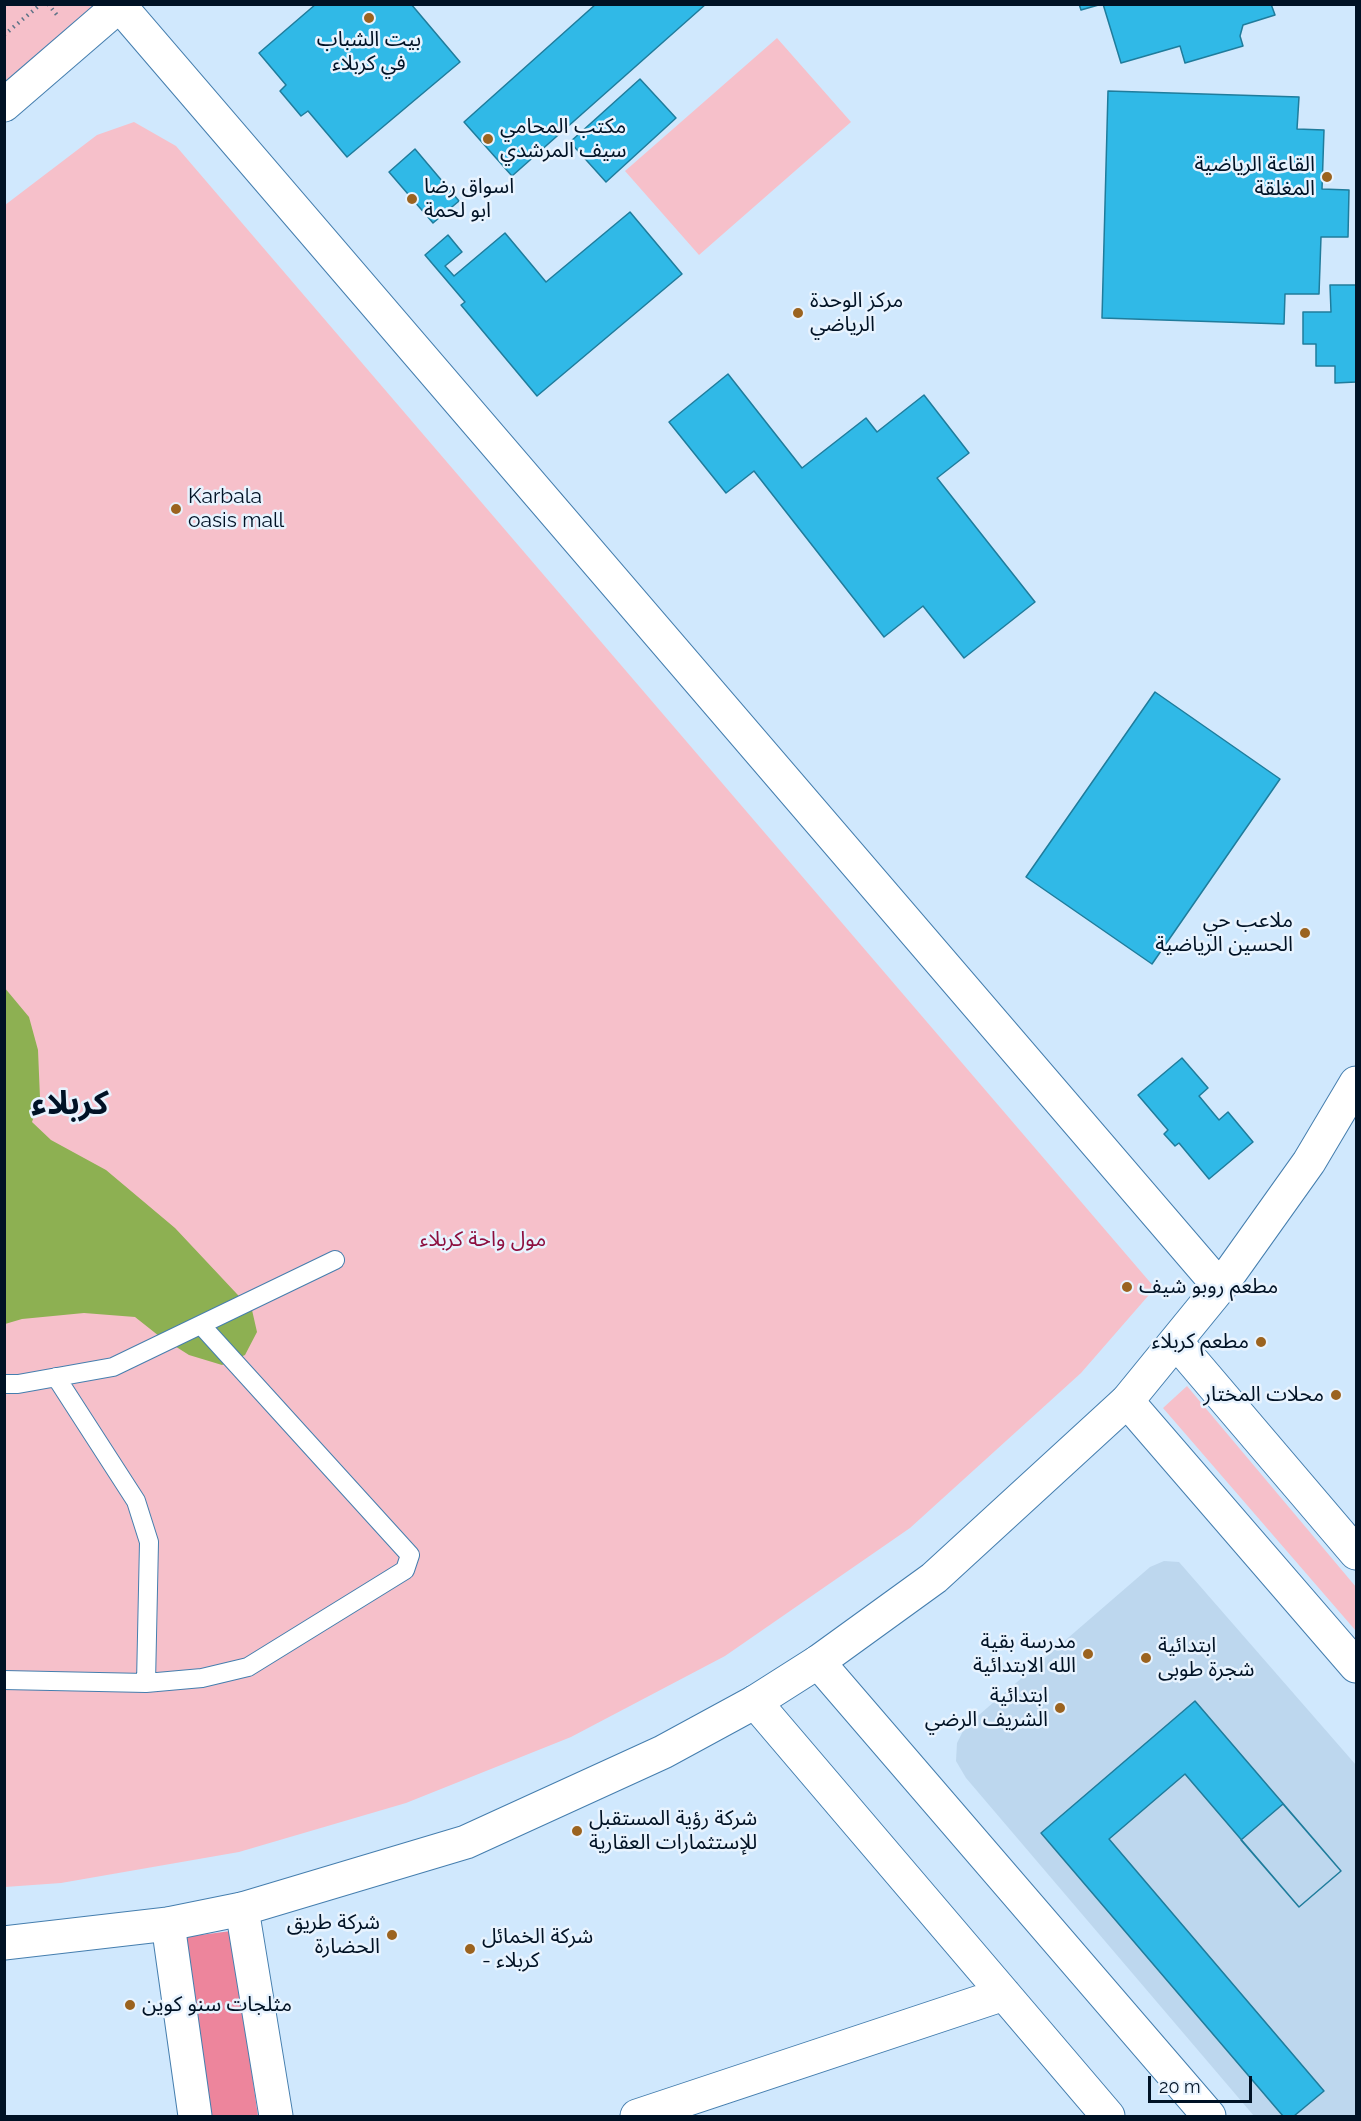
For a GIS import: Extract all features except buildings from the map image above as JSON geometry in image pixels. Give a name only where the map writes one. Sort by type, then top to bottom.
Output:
[{"type":"street","points":[[4,105],[120,5],[1220,1287]]},
{"type":"street","points":[[4,1943],[168,1924],[242,1909],[466,1842],[663,1752],[756,1702],[818,1662],[934,1578],[1127,1401],[1177,1343],[1220,1287],[1309,1162],[1356,1083]]},
{"type":"street","points":[[1177,1343],[1356,1553]]},
{"type":"street","points":[[1127,1401],[1356,1666]]},
{"type":"street","points":[[818,1662],[1209,2116]]},
{"type":"street","points":[[756,1702],[1108,2116]]},
{"type":"street","points":[[242,1909],[276,2116]]},
{"type":"street","points":[[168,1924],[195,2116]]},
{"type":"street","points":[[637,2116],[1004,1994]]},
{"type":"lane","points":[[4,1384],[113,1366],[335,1260]]},
{"type":"lane","points":[[4,1680],[146,1683],[202,1678],[248,1667],[405,1570],[410,1556],[201,1325]]},
{"type":"lane","points":[[56,1377],[136,1500],[149,1542],[146,1683]]},
{"type":"path","points":[[4,35],[41,4]]},
{"type":"shaded area","points":[[4,987],[29,1017],[38,1050],[40,1098],[32,1122],[51,1140],[106,1170],[175,1228],[252,1310],[257,1332],[245,1355],[222,1365],[189,1355],[135,1317],[84,1313],[22,1319],[5,1324]]},
{"type":"shaded area","points":[[1164,1561],[1179,1562],[1356,1765],[1356,2116],[1254,2116],[966,1778],[956,1761],[957,1743],[965,1727],[1150,1567]]},
{"type":"shaded area","points":[[231,1931],[258,2116],[211,2116],[185,1937]]},
{"type":"green space","points":[[5,4],[95,4],[95,5],[5,82]]},
{"type":"green space","points":[[777,38],[851,122],[699,255],[625,171]]},
{"type":"green space","name":"مول واحة كربلاء","points":[[134,122],[176,146],[1155,1288],[1081,1373],[910,1528],[725,1656],[571,1737],[406,1803],[239,1852],[61,1883],[5,1887],[5,205],[97,135]]},
{"type":"green space","points":[[1187,1386],[1356,1587],[1356,1631],[1163,1408]]},
{"type":"place","name":"بيت الشباب في كربلاء","points":[[369,18]]},
{"type":"place","name":"مكتب المحامي سيف المرشدي","points":[[488,139]]},
{"type":"place","name":"القاعة الرياضية المغلقة","points":[[1327,177]]},
{"type":"place","name":"اسواق رضا ابو لحمة","points":[[412,199]]},
{"type":"place","name":"مركز الوحدة الرياضي","points":[[798,313]]},
{"type":"place","name":"Karbala oasis mall","points":[[176,509]]},
{"type":"place","name":"ملاعب حي الحسين الرياضية","points":[[1305,933]]},
{"type":"place","name":"مطعم روبو شيف","points":[[1127,1287]]},
{"type":"place","name":"مطعم كربلاء","points":[[1261,1342]]},
{"type":"place","name":"محلات المختار","points":[[1336,1395]]},
{"type":"place","name":"مدرسة بقية الله الابتدائية","points":[[1088,1654]]},
{"type":"place","name":"ابتدائية شجرة طوبى","points":[[1146,1658]]},
{"type":"place","name":"ابتدائية الشريف الرضي","points":[[1060,1708]]},
{"type":"place","name":"شركة رؤية المستقبل للإستثمارات العقارية","points":[[577,1831]]},
{"type":"place","name":"شركة طريق الحضارة","points":[[392,1935]]},
{"type":"place","name":"شركة الخمائل - كربلاء","points":[[470,1949]]},
{"type":"place","name":"مثلجات سنو كوين","points":[[130,2005]]},
{"type":"district","name":"كربلاء","points":[[70,1104]]}]
